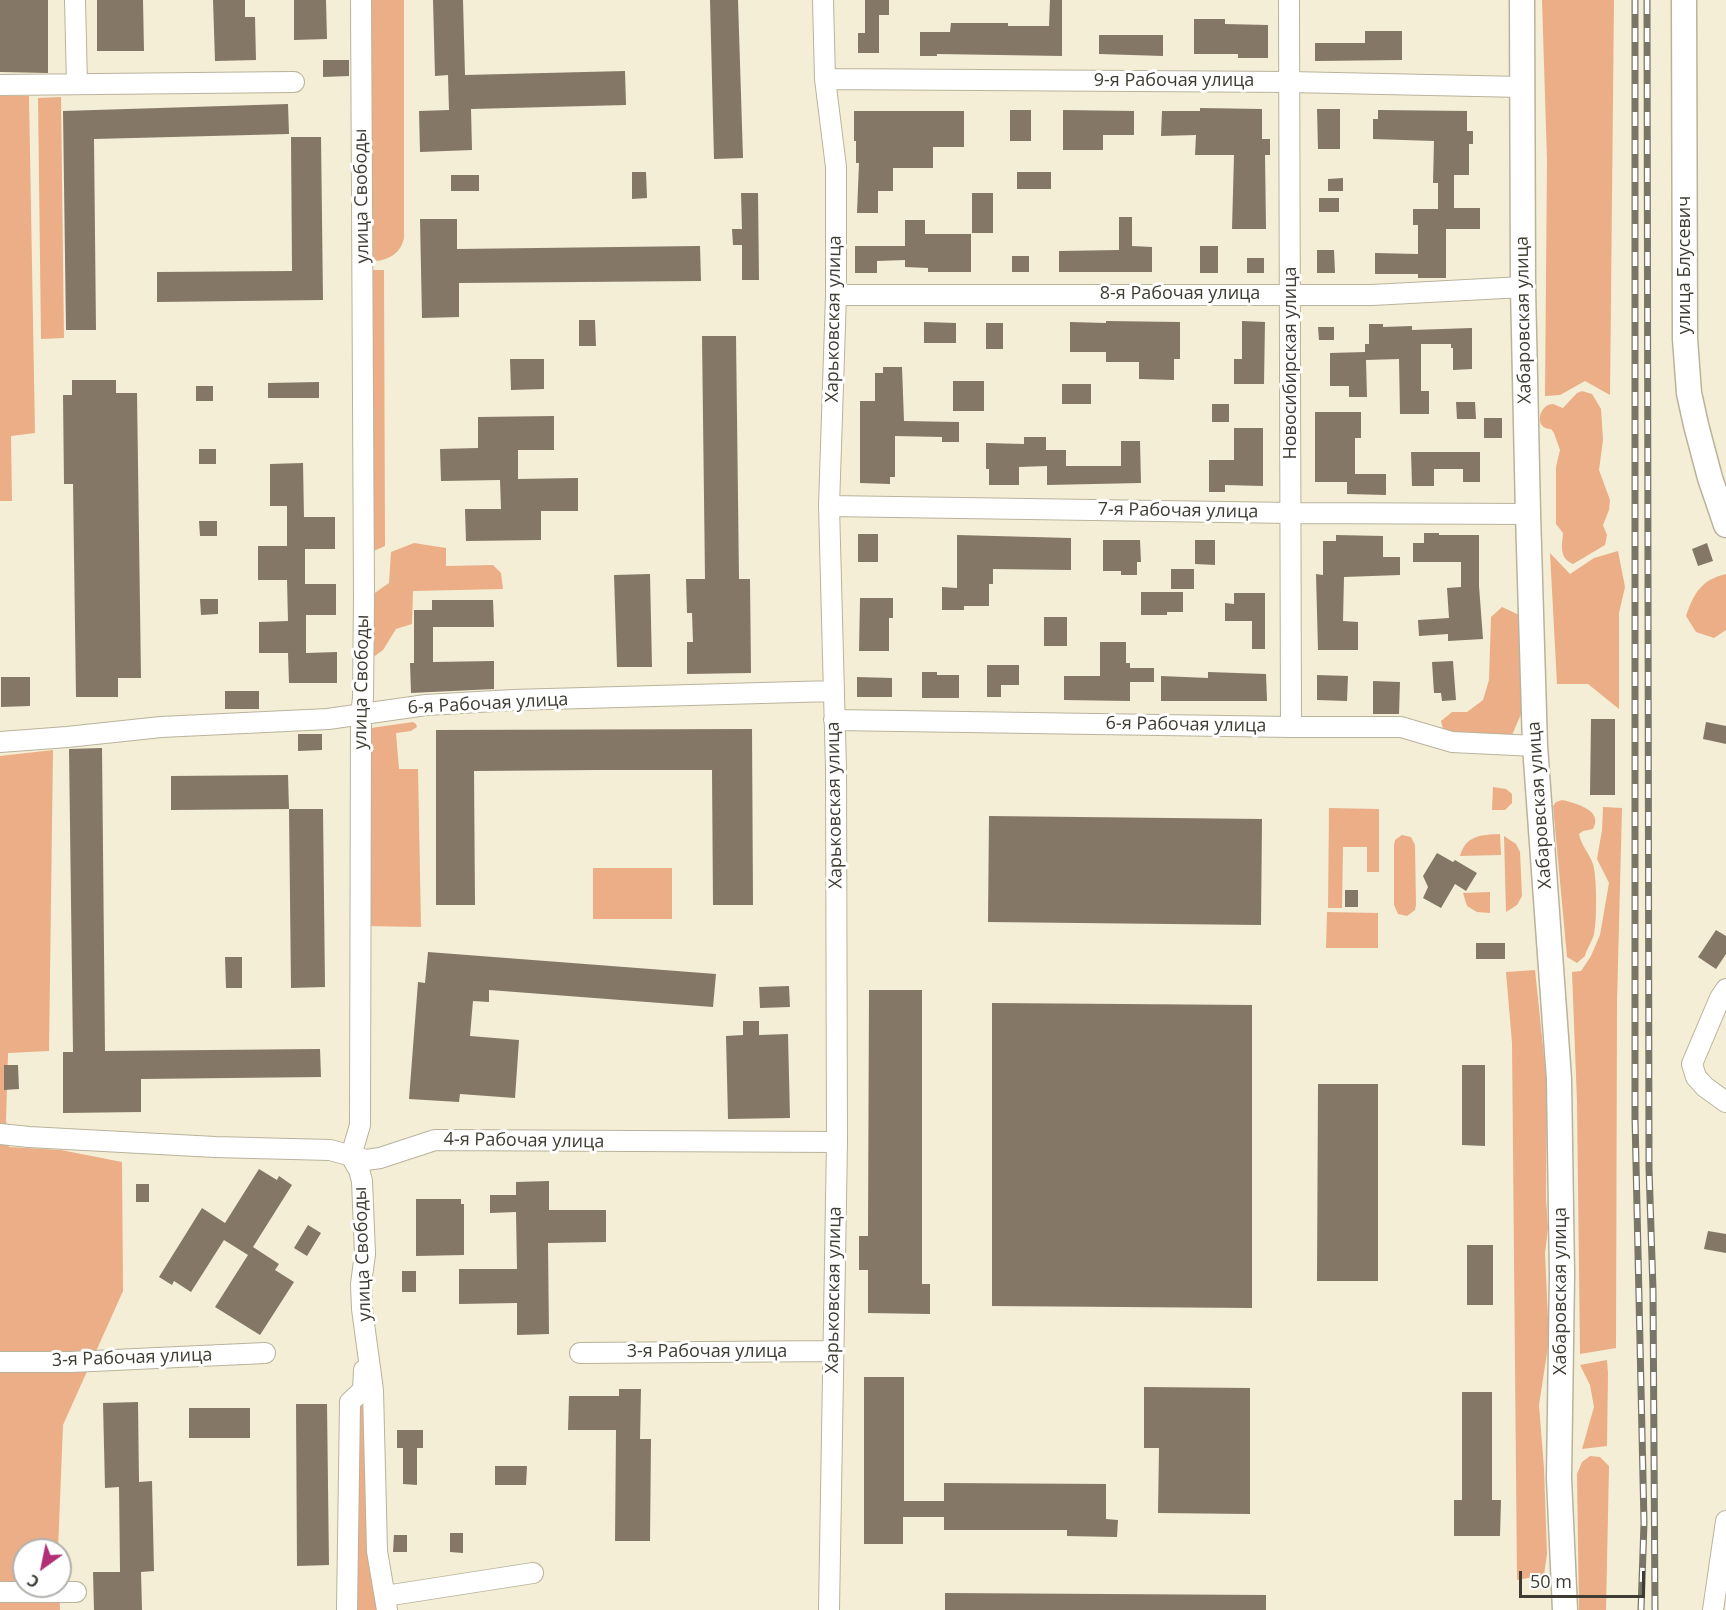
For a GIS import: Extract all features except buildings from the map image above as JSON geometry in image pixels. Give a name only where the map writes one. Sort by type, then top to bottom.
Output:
[{"type":"main road","name":"Хабаровская улица","points":[[1522,0],[1527,514],[1535,746],[1558,1079],[1562,1275],[1559,1478],[1565,1610]]},
{"type":"main road","name":"улица Блусевич","points":[[1684,0],[1685,339],[1689,393],[1710,478],[1726,525]]},
{"type":"street","points":[[75,0],[77,84]]},
{"type":"street","name":"улица Свободы","points":[[361,0],[364,631],[361,715],[360,1125],[351,1156],[362,1180],[365,1254],[361,1284],[373,1390],[378,1551],[386,1603]]},
{"type":"street","name":"Харьковская улица","points":[[822,0],[825,79],[836,167],[836,295],[829,506],[836,769],[837,1142],[829,1610]]},
{"type":"street","name":"Новосибирская улица","points":[[1289,0],[1291,727]]},
{"type":"street","name":"9-я Рабочая улица","points":[[825,79],[1289,82],[1522,87]]},
{"type":"street","points":[[0,85],[294,82]]},
{"type":"street","name":"8-я Рабочая улица","points":[[836,295],[1372,295],[1523,287]]},
{"type":"street","name":"7-я Рабочая улица","points":[[829,506],[1527,514]]},
{"type":"street","name":"6-я Рабочая улица","points":[[0,741],[48,739],[160,727],[328,719],[426,705],[513,700],[833,691]]},
{"type":"street","name":"6-я Рабочая улица","points":[[834,720],[1291,727],[1401,726],[1452,742],[1535,746]]},
{"type":"street","points":[[1726,989],[1692,1064],[1696,1077],[1704,1087],[1726,1102]]},
{"type":"street","name":"4-я Рабочая улица","points":[[0,1134],[215,1147],[330,1150],[366,1160],[380,1158],[435,1140],[837,1142]]},
{"type":"street","name":"3-я Рабочая улица","points":[[580,1353],[833,1352]]},
{"type":"street","name":"3-я Рабочая улица","points":[[0,1362],[71,1362],[265,1353]]},
{"type":"street","name":"улица Свободы","points":[[346,1610],[350,1402],[363,1390],[363,1372],[368,1359]]},
{"type":"street","points":[[1713,1610],[1726,1521]]},
{"type":"street","points":[[386,1603],[533,1573]]},
{"type":"street","points":[[0,1592],[76,1592]]},
{"type":"shaded area","points":[[369,0],[404,0],[404,238],[395,254],[377,261],[371,255]]},
{"type":"shaded area","points":[[1542,0],[1614,0],[1610,395],[1585,381],[1560,395],[1545,396],[1547,160]]},
{"type":"shaded area","points":[[0,96],[29,96],[35,433],[11,436],[12,501],[0,501]]},
{"type":"shaded area","points":[[61,97],[64,338],[41,339],[38,98]]},
{"type":"shaded area","points":[[372,270],[384,270],[385,546],[369,553]]},
{"type":"shaded area","points":[[1582,391],[1592,394],[1601,409],[1603,440],[1599,470],[1610,500],[1603,525],[1607,535],[1605,545],[1573,564],[1563,555],[1563,533],[1556,524],[1556,467],[1560,450],[1554,433],[1542,425],[1540,416],[1548,405],[1553,404],[1563,408],[1577,393]]},
{"type":"shaded area","points":[[414,543],[446,548],[446,566],[493,565],[501,573],[503,589],[413,591],[412,624],[396,629],[383,650],[372,658],[372,705],[370,707],[369,597],[389,583],[391,552]]},
{"type":"shaded area","points":[[1618,551],[1625,587],[1619,613],[1619,709],[1588,684],[1557,684],[1550,553],[1570,574],[1594,558]]},
{"type":"shaded area","points":[[1726,574],[1726,630],[1714,638],[1696,632],[1686,616],[1692,601],[1704,584]]},
{"type":"shaded area","points":[[1502,607],[1519,615],[1522,712],[1512,735],[1459,739],[1444,733],[1441,721],[1452,712],[1467,712],[1483,700],[1489,680],[1491,617]]},
{"type":"shaded area","points":[[413,722],[417,727],[411,731],[396,733],[399,769],[418,769],[421,927],[363,926],[364,729]]},
{"type":"shaded area","points":[[53,750],[49,1051],[8,1053],[6,1120],[9,1147],[61,1150],[122,1162],[123,1291],[63,1425],[58,1538],[12,1538],[12,1598],[60,1598],[60,1610],[0,1610],[0,756]]},
{"type":"shaded area","points":[[1493,787],[1506,789],[1512,794],[1512,803],[1505,810],[1492,810]]},
{"type":"shaded area","points":[[1562,800],[1586,808],[1595,817],[1593,829],[1579,834],[1593,864],[1596,909],[1593,937],[1585,956],[1577,963],[1567,957],[1553,806]]},
{"type":"shaded area","points":[[1603,807],[1622,808],[1617,1003],[1616,1348],[1580,1354],[1577,1102],[1572,972],[1581,971],[1591,956],[1600,935],[1609,883],[1597,859]]},
{"type":"shaded area","points":[[1329,808],[1379,809],[1379,872],[1367,872],[1367,847],[1343,847],[1342,908],[1328,908]]},
{"type":"shaded area","points":[[1500,834],[1501,855],[1460,856],[1466,844],[1475,837]]},
{"type":"shaded area","points":[[1402,835],[1411,837],[1415,845],[1416,905],[1415,910],[1407,916],[1398,914],[1394,905],[1394,845],[1395,840]]},
{"type":"shaded area","points":[[1504,836],[1516,844],[1520,852],[1522,896],[1517,905],[1506,912]]},
{"type":"shaded area","points":[[593,868],[672,868],[672,919],[593,919]]},
{"type":"shaded area","points":[[1490,892],[1490,913],[1477,912],[1467,906],[1463,893]]},
{"type":"shaded area","points":[[1327,912],[1378,913],[1378,948],[1326,948]]},
{"type":"shaded area","points":[[1535,970],[1547,1085],[1548,1228],[1545,1253],[1549,1340],[1539,1405],[1547,1554],[1544,1575],[1517,1580],[1512,1043],[1506,972]]},
{"type":"shaded area","points":[[1607,1360],[1607,1446],[1582,1449],[1594,1407],[1590,1385],[1580,1365]]},
{"type":"shaded area","points":[[368,1391],[382,1610],[355,1610],[356,1400]]},
{"type":"shaded area","points":[[1590,1456],[1600,1457],[1609,1466],[1606,1610],[1579,1610],[1577,1474],[1582,1462]]},
{"type":"railway","points":[[1635,0],[1635,1118],[1644,1523],[1641,1610]]},
{"type":"railway","points":[[1647,0],[1649,1168],[1653,1290],[1655,1610]]}]
